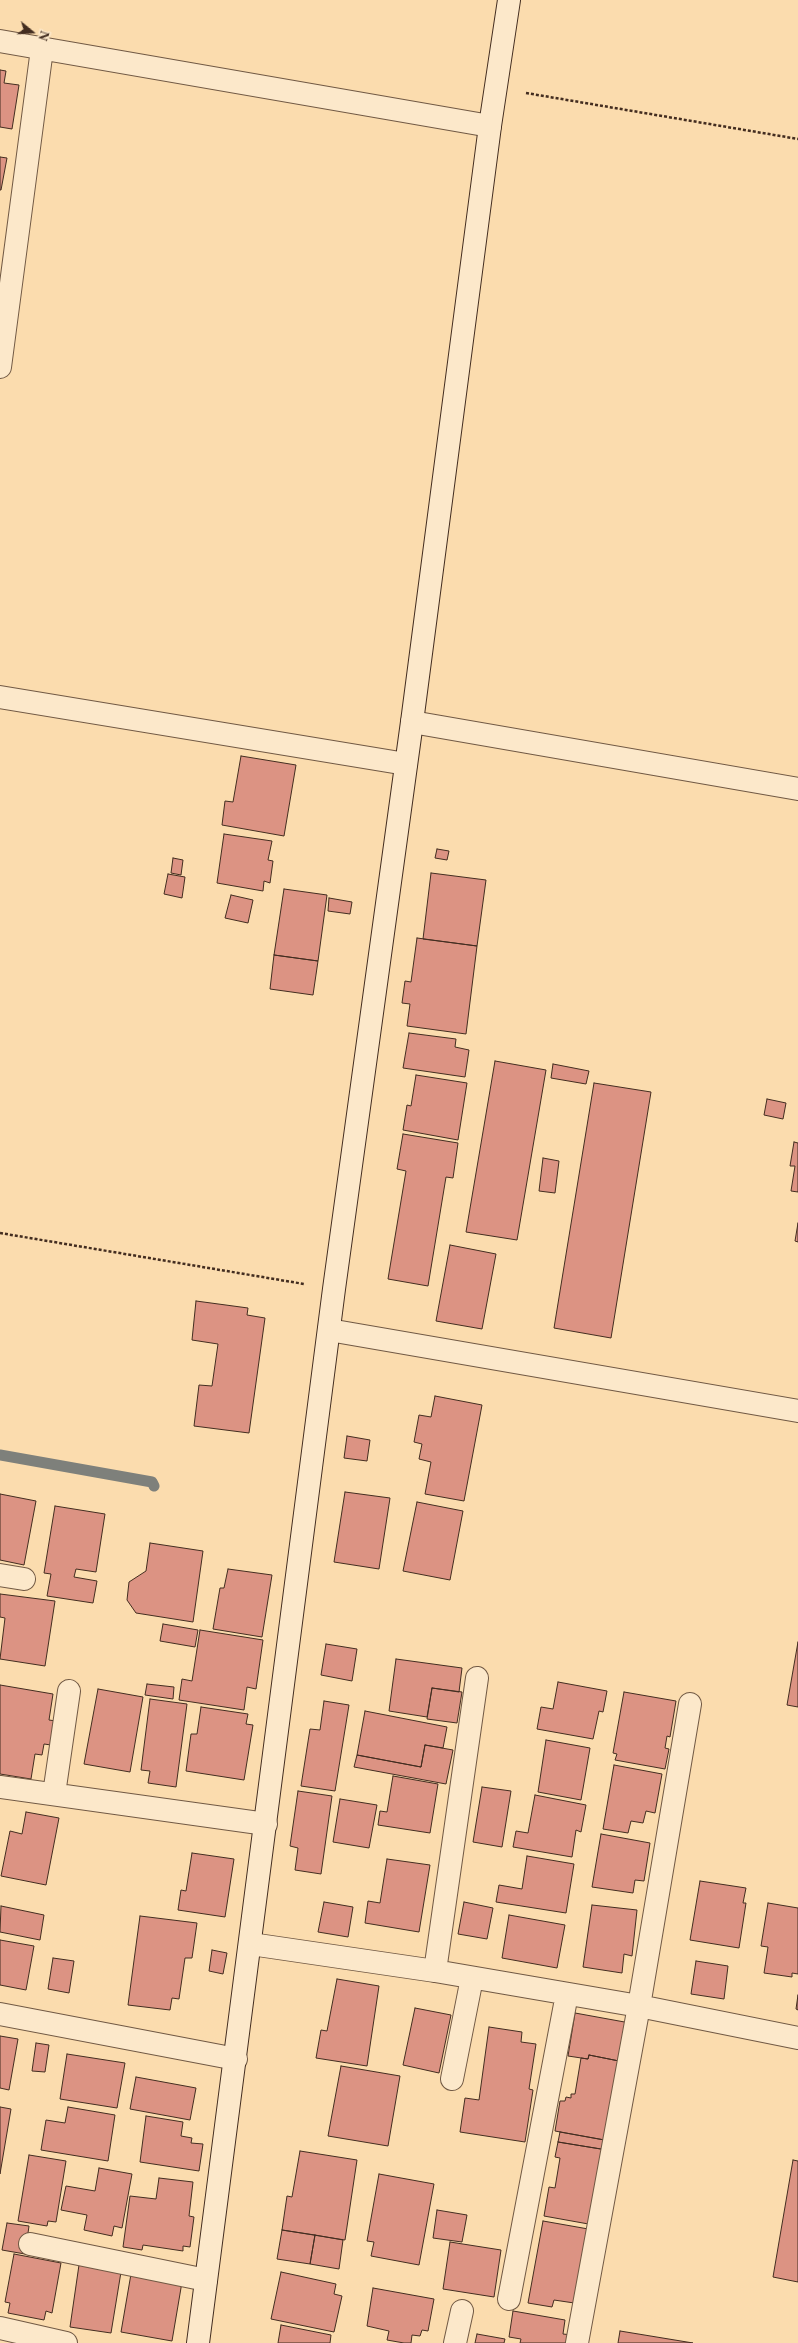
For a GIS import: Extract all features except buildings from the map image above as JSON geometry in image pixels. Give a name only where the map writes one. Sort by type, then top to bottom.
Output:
[{"type":"street","points":[[198,2343],[251,1944],[334,1289],[412,722],[495,88],[509,0]]},
{"type":"street","points":[[0,41],[490,126]]},
{"type":"street","points":[[0,367],[42,49]]},
{"type":"street","points":[[0,697],[406,764]]},
{"type":"street","points":[[412,722],[798,789]]},
{"type":"street","points":[[329,1330],[798,1411]]},
{"type":"street","points":[[0,1575],[24,1579]]},
{"type":"street","points":[[435,1971],[477,1678]]},
{"type":"street","points":[[54,1794],[69,1691]]},
{"type":"street","points":[[577,2343],[639,2006],[690,1704]]},
{"type":"street","points":[[0,1787],[266,1824]]},
{"type":"street","points":[[251,1944],[435,1971],[639,2006],[798,2038]]},
{"type":"street","points":[[452,2079],[472,1978]]},
{"type":"street","points":[[509,2299],[567,1994]]},
{"type":"street","points":[[0,2014],[236,2059]]},
{"type":"street","points":[[30,2244],[206,2280]]},
{"type":"street","points":[[455,2343],[462,2311]]},
{"type":"street","points":[[0,2328],[66,2343]]},
{"type":"path","points":[[495,88],[798,139]]},
{"type":"path","points":[[0,1233],[334,1289]]},
{"type":"waterway","points":[[0,1455],[152,1482],[154,1486]]}]
